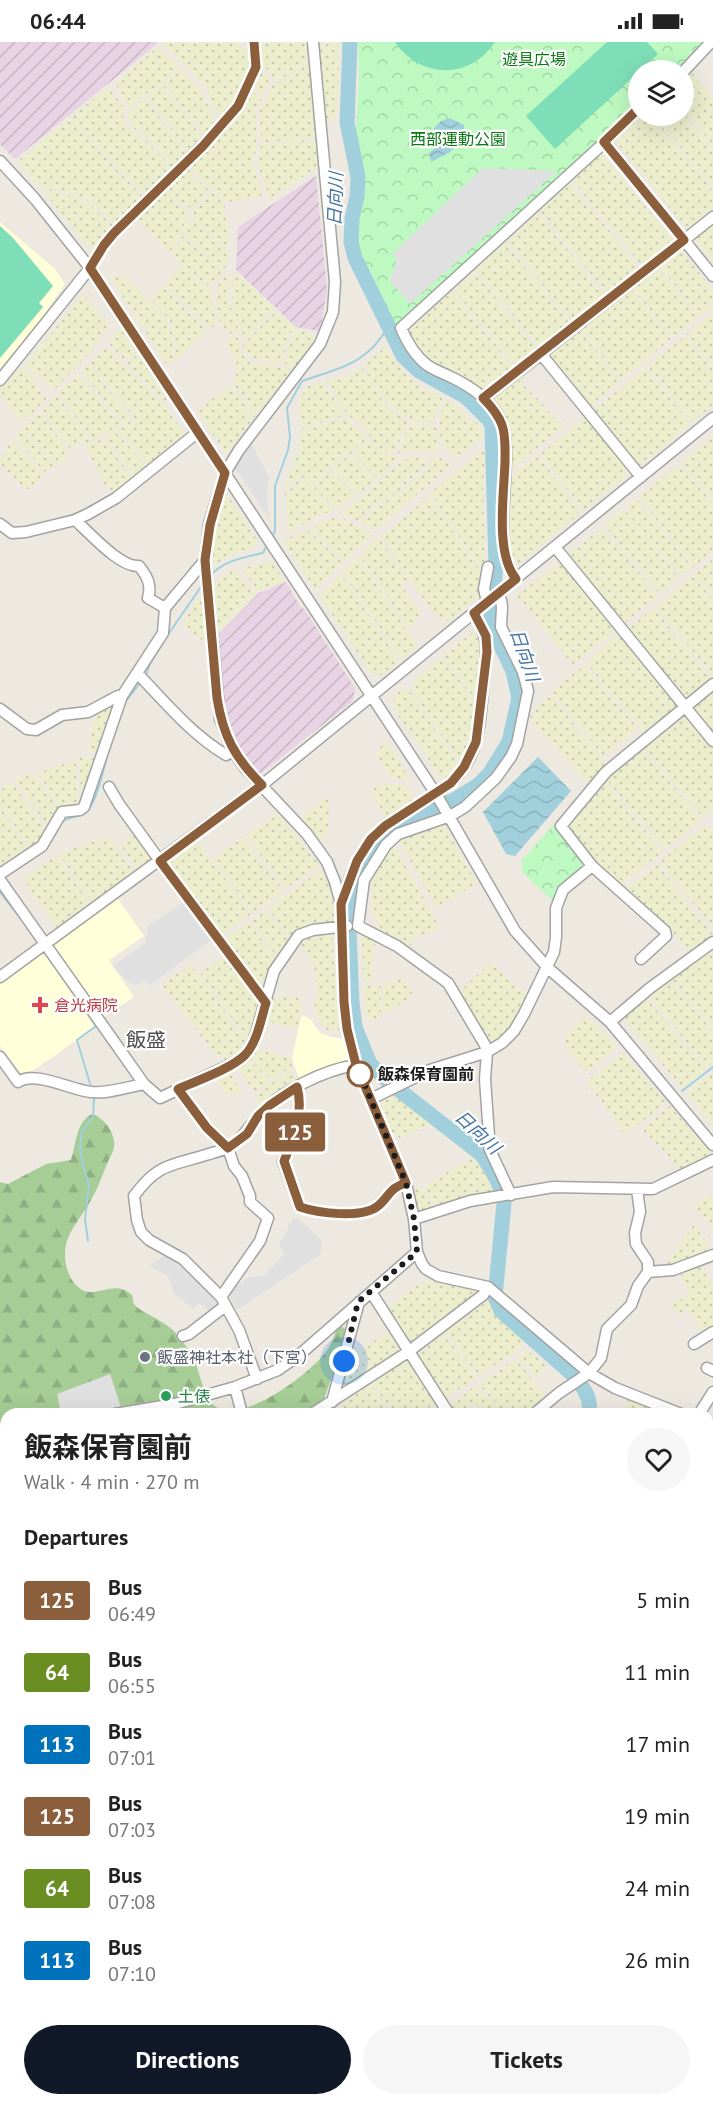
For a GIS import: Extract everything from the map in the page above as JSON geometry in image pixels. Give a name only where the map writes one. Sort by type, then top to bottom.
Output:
[{"type":"street","points":[[0,380],[90,268],[114,233],[207,141],[238,106],[256,67],[254,42]]},
{"type":"street","points":[[313,42],[335,282],[333,312],[320,344],[239,450],[225,473],[210,525],[205,560],[220,719],[233,751],[245,768],[319,849],[335,882],[341,904],[347,1029],[356,1065],[406,1183],[414,1219],[419,1260],[426,1269],[438,1276],[490,1288],[586,1375],[666,1408]]},
{"type":"street","points":[[694,60],[711,42]]},
{"type":"street","points":[[516,579],[509,571],[505,556],[503,427],[498,417],[475,391],[421,360],[406,341],[401,328],[628,119]]},
{"type":"street","points":[[604,142],[713,276]]},
{"type":"street","points":[[2,168],[35,198],[90,268],[448,813],[515,931],[548,968],[610,1022],[713,1145]]},
{"type":"street","points":[[483,398],[542,354],[713,216]]},
{"type":"street","points":[[542,354],[641,477]]},
{"type":"street","points":[[0,977],[262,785],[713,418]]},
{"type":"street","points":[[0,524],[12,533],[26,532],[75,520],[116,498],[198,432]]},
{"type":"street","points":[[75,520],[120,559],[133,567],[139,566],[149,583],[148,598],[165,608]]},
{"type":"street","points":[[555,547],[713,741]]},
{"type":"street","points":[[0,874],[42,846],[62,812],[80,810],[84,807],[122,696],[163,633],[165,608],[205,560]]},
{"type":"street","points":[[358,926],[364,880],[386,845],[398,834],[465,807],[496,778],[517,744],[528,691],[523,672],[501,627],[501,600],[484,589],[488,567]]},
{"type":"street","points":[[341,904],[357,861],[371,839],[385,826],[437,796],[464,767],[476,742],[487,652],[486,636],[474,613]]},
{"type":"street","points":[[138,674],[190,728],[212,746],[226,755],[233,751]]},
{"type":"street","points":[[641,959],[666,936],[665,931],[592,866],[561,826],[606,772],[713,684]]},
{"type":"street","points":[[0,709],[27,729],[36,730],[62,715],[88,712],[122,696]]},
{"type":"street","points":[[109,787],[118,804],[266,1003]]},
{"type":"street","points":[[371,1099],[430,1070],[487,1052],[502,1043],[514,1031],[548,968],[554,952],[556,908],[563,890],[592,866]]},
{"type":"street","points":[[0,880],[144,1084],[159,1098],[234,1063],[246,1054],[254,1040],[274,971],[299,935],[313,930],[358,926],[397,946],[448,983],[485,1045],[490,1150],[511,1196]]},
{"type":"street","points":[[610,1022],[650,988],[713,942]]},
{"type":"street","points":[[0,1057],[18,1082],[24,1077],[37,1077],[95,1093],[144,1084]]},
{"type":"street","points":[[257,1379],[239,1330],[223,1302],[183,1259],[149,1240],[141,1232],[134,1196],[158,1170],[228,1148],[247,1134],[258,1116],[270,1105],[306,1081],[356,1065]]},
{"type":"street","points":[[297,1087],[300,1101],[294,1138],[284,1161],[300,1207],[314,1212],[362,1212],[377,1207],[397,1185],[406,1183]]},
{"type":"street","points":[[178,1089],[207,1128],[228,1148],[234,1166],[243,1176],[250,1202],[268,1218],[265,1229],[223,1302],[189,1334],[183,1336]]},
{"type":"street","points":[[414,1219],[470,1201],[511,1196],[553,1187],[653,1189],[713,1160]]},
{"type":"street","points":[[541,1408],[586,1375],[602,1358],[607,1329],[631,1305],[638,1286],[648,1272],[648,1262],[636,1244],[635,1233],[640,1212],[637,1189]]},
{"type":"street","points":[[151,1408],[175,1404],[235,1387],[278,1370],[298,1356],[417,1252]]},
{"type":"street","points":[[648,1272],[673,1270],[713,1255]]},
{"type":"street","points":[[322,1408],[408,1352],[490,1288]]},
{"type":"street","points":[[371,1292],[445,1408]]},
{"type":"street","points":[[332,1402],[358,1302]]},
{"type":"street","points":[[694,1344],[713,1332]]},
{"type":"street","points":[[235,1387],[240,1408]]},
{"type":"street","points":[[703,1408],[713,1392]]},
{"type":"shaded area","points":[[0,42],[155,42],[157,44],[15,159],[0,144]]},
{"type":"shaded area","points":[[162,42],[238,42],[251,57],[249,74],[234,104],[222,117],[212,106],[207,88]]},
{"type":"shaded area","points":[[259,42],[307,42],[308,57],[293,75],[282,72],[279,80],[273,78],[261,64]]},
{"type":"shaded area","points":[[331,42],[338,42],[337,119],[325,120],[318,49]]},
{"type":"shaded area","points":[[158,47],[180,67],[129,108],[116,85]]},
{"type":"shaded area","points":[[307,63],[310,64],[316,137],[262,143],[259,108],[265,103],[274,81],[282,80],[283,74],[293,77]]},
{"type":"shaded area","points":[[181,69],[200,89],[214,118],[204,137],[164,82]]},
{"type":"shaded area","points":[[260,70],[270,78],[263,98],[254,88]]},
{"type":"shaded area","points":[[694,75],[713,98],[713,145],[694,121]]},
{"type":"shaded area","points":[[162,83],[203,139],[189,153],[147,96]]},
{"type":"shaded area","points":[[107,88],[124,107],[123,120],[126,126],[147,141],[168,166],[147,197],[70,118]]},
{"type":"shaded area","points":[[253,92],[262,100],[255,109],[257,145],[253,162],[262,196],[227,202],[195,175],[191,166],[238,116]]},
{"type":"shaded area","points":[[145,98],[187,154],[169,172],[169,160],[150,140],[131,126],[129,120],[128,114]]},
{"type":"shaded area","points":[[69,119],[145,199],[116,225],[90,202],[73,192],[64,193],[48,186],[38,185],[17,162]]},
{"type":"shaded area","points":[[694,125],[713,149],[713,188],[664,126]]},
{"type":"shaded area","points":[[631,126],[661,126],[713,191],[713,210],[688,230],[616,142]]},
{"type":"shaded area","points":[[310,140],[316,143],[318,167],[270,199],[258,165],[261,144]]},
{"type":"shaded area","points":[[600,154],[674,241],[642,266],[572,180]]},
{"type":"shaded area","points":[[188,167],[193,177],[209,190],[193,209],[179,202],[168,187]]},
{"type":"shaded area","points":[[483,168],[557,171],[410,304],[390,281],[397,259],[392,254]]},
{"type":"shaded area","points":[[316,176],[327,289],[320,331],[296,327],[236,270],[238,227]]},
{"type":"shaded area","points":[[570,183],[637,265],[638,271],[608,295],[540,211]]},
{"type":"shaded area","points":[[47,187],[64,196],[73,195],[89,204],[115,227],[104,236],[95,255],[41,188]]},
{"type":"shaded area","points":[[166,189],[178,204],[187,211],[191,211],[181,235],[170,252],[135,218]]},
{"type":"shaded area","points":[[212,192],[225,204],[224,213],[230,230],[228,247],[193,219],[194,211]]},
{"type":"shaded area","points":[[538,213],[603,293],[603,298],[572,321],[507,241]]},
{"type":"shaded area","points":[[189,220],[228,250],[228,261],[224,269],[183,235],[184,227]]},
{"type":"shaded area","points":[[0,222],[55,269],[65,284],[36,326],[0,369]]},
{"type":"shaded area","points":[[713,223],[713,262],[695,240],[696,236]]},
{"type":"shaded area","points":[[182,236],[223,270],[222,274],[212,283],[208,285],[188,272],[171,254]]},
{"type":"shaded area","points":[[505,243],[568,319],[567,324],[539,347],[476,270]]},
{"type":"shaded area","points":[[680,249],[713,290],[713,306],[700,317],[660,267]]},
{"type":"shaded area","points":[[180,267],[208,287],[212,286],[211,297],[217,325],[209,329],[164,285]]},
{"type":"shaded area","points":[[658,268],[698,317],[673,338],[633,289],[636,284]]},
{"type":"shaded area","points":[[475,272],[537,349],[516,365],[454,290]]},
{"type":"shaded area","points":[[236,273],[275,309],[243,342],[232,299],[232,281]]},
{"type":"shaded area","points":[[230,276],[229,302],[239,331],[232,334],[220,324],[215,305],[218,285],[223,277]]},
{"type":"shaded area","points":[[110,277],[122,277],[129,280],[163,315],[173,335],[174,361],[167,365]]},
{"type":"shaded area","points":[[162,286],[204,328],[202,337],[176,360],[171,323],[150,299]]},
{"type":"shaded area","points":[[631,289],[671,339],[622,380],[582,331],[583,326]]},
{"type":"shaded area","points":[[452,291],[514,367],[484,390],[428,360],[410,338],[410,330]]},
{"type":"shaded area","points":[[84,294],[108,325],[94,349],[54,390],[25,365]]},
{"type":"shaded area","points":[[276,311],[297,329],[289,334],[282,363],[250,358],[243,345]]},
{"type":"shaded area","points":[[713,312],[713,367],[686,334]]},
{"type":"shaded area","points":[[121,329],[138,353],[125,361],[107,341]]},
{"type":"shaded area","points":[[298,331],[316,337],[295,368],[285,365],[285,361],[290,338]]},
{"type":"shaded area","points":[[580,331],[621,381],[590,406],[547,355]]},
{"type":"shaded area","points":[[238,335],[241,352],[250,363],[292,370],[253,419],[245,399],[233,384],[238,368],[228,347],[228,339]]},
{"type":"shaded area","points":[[685,336],[713,370],[713,405],[692,422],[647,366]]},
{"type":"shaded area","points":[[106,347],[165,406],[187,438],[149,466],[116,430],[135,418],[89,364]]},
{"type":"shaded area","points":[[385,347],[404,373],[420,386],[443,398],[434,423],[412,420],[403,416],[384,400],[364,365]]},
{"type":"shaded area","points":[[139,356],[168,402],[165,403],[127,363]]},
{"type":"shaded area","points":[[87,366],[132,419],[123,424],[81,372]]},
{"type":"shaded area","points":[[20,368],[24,368],[38,383],[36,386],[47,398],[34,412],[20,421],[0,394],[0,390]]},
{"type":"shaded area","points":[[360,368],[369,375],[383,402],[408,422],[394,453],[382,451],[371,441],[368,431],[346,413],[330,386],[325,382],[352,374]]},
{"type":"shaded area","points":[[645,368],[691,424],[639,466],[593,411]]},
{"type":"shaded area","points":[[78,374],[121,425],[92,441],[58,393]]},
{"type":"shaded area","points":[[514,381],[520,381],[563,426],[510,471],[493,398]]},
{"type":"shaded area","points":[[322,382],[345,415],[301,429],[300,398],[308,386]]},
{"type":"shaded area","points":[[231,386],[244,401],[251,421],[226,455],[197,410]]},
{"type":"shaded area","points":[[57,395],[90,442],[78,444],[71,450],[41,410]]},
{"type":"shaded area","points":[[446,399],[459,407],[472,422],[480,424],[483,437],[456,458],[446,449],[440,438],[439,419]]},
{"type":"shaded area","points":[[40,412],[69,452],[61,464],[56,464],[22,427]]},
{"type":"shaded area","points":[[587,416],[624,462],[623,465],[628,474],[584,510],[540,454]]},
{"type":"shaded area","points":[[345,418],[364,432],[366,441],[312,484],[303,477],[290,483],[284,501],[287,478],[299,452],[300,435],[303,430]]},
{"type":"shaded area","points":[[411,423],[437,427],[438,450],[397,454]]},
{"type":"shaded area","points":[[21,428],[54,465],[45,472],[14,437]]},
{"type":"shaded area","points":[[114,430],[147,467],[136,477],[105,438]]},
{"type":"shaded area","points":[[713,437],[713,501],[682,462]]},
{"type":"shaded area","points":[[12,439],[44,474],[29,489],[26,489],[0,465],[0,460]]},
{"type":"shaded area","points":[[103,439],[133,478],[115,493],[104,484],[85,445]]},
{"type":"shaded area","points":[[367,442],[373,444],[381,452],[399,459],[378,479],[354,455]]},
{"type":"shaded area","points":[[251,443],[269,477],[270,475],[267,489],[269,519],[235,468]]},
{"type":"shaded area","points":[[483,449],[485,453],[484,574],[430,493]]},
{"type":"shaded area","points":[[537,455],[579,508],[578,515],[518,564],[511,555],[508,520],[510,478]]},
{"type":"shaded area","points":[[352,456],[377,480],[358,494],[333,469],[347,457]]},
{"type":"shaded area","points":[[435,456],[446,460],[451,466],[379,527],[373,528],[361,523],[371,511],[402,490],[428,468],[431,461],[429,457]]},
{"type":"shaded area","points":[[426,457],[428,462],[426,465],[397,492],[369,509],[359,521],[339,513],[407,458]]},
{"type":"shaded area","points":[[676,467],[683,467],[713,504],[713,551],[694,567],[639,497]]},
{"type":"shaded area","points":[[331,470],[356,495],[336,509],[313,487]]},
{"type":"shaded area","points":[[302,480],[307,482],[333,510],[288,532],[286,497],[294,483]]},
{"type":"shaded area","points":[[225,491],[258,541],[252,549],[235,553],[212,566],[214,539]]},
{"type":"shaded area","points":[[430,496],[483,576],[480,596],[447,621],[433,613],[381,536]]},
{"type":"shaded area","points":[[635,499],[693,568],[681,576],[629,513],[628,506]]},
{"type":"shaded area","points":[[621,511],[628,513],[679,578],[660,594],[606,527],[606,523]]},
{"type":"shaded area","points":[[329,518],[344,519],[373,533],[344,562],[310,529]]},
{"type":"shaded area","points":[[308,530],[343,563],[316,590],[285,545],[288,538]]},
{"type":"shaded area","points":[[599,530],[605,530],[658,596],[624,623],[566,557]]},
{"type":"shaded area","points":[[378,536],[408,579],[401,585],[421,613],[409,629],[360,556]]},
{"type":"shaded area","points":[[358,557],[418,647],[404,659],[394,650],[343,572]]},
{"type":"shaded area","points":[[713,559],[713,598],[694,574]]},
{"type":"shaded area","points":[[271,561],[283,579],[277,585],[259,591],[241,569]]},
{"type":"shaded area","points":[[563,564],[617,629],[573,665],[517,596],[555,565]]},
{"type":"shaded area","points":[[235,570],[256,594],[217,632],[218,618],[214,584]]},
{"type":"shaded area","points":[[341,573],[399,662],[382,675],[371,673],[320,596]]},
{"type":"shaded area","points":[[692,576],[713,600],[713,676],[655,606]]},
{"type":"shaded area","points":[[286,582],[355,688],[353,701],[260,774],[237,746],[226,722],[221,692],[217,636],[259,593]]},
{"type":"shaded area","points":[[201,595],[206,640],[202,640],[183,623]]},
{"type":"shaded area","points":[[654,608],[712,680],[688,699],[684,700],[627,629]]},
{"type":"shaded area","points":[[473,632],[479,640],[482,652],[477,702],[444,655]]},
{"type":"shaded area","points":[[618,635],[622,635],[679,707],[646,734],[586,663]]},
{"type":"shaded area","points":[[443,656],[476,704],[469,744],[459,761],[413,692],[414,681]]},
{"type":"shaded area","points":[[584,665],[638,728],[604,757],[551,691]]},
{"type":"shaded area","points":[[402,689],[410,691],[459,766],[445,783],[399,717],[393,701],[395,694]]},
{"type":"shaded area","points":[[713,691],[713,734],[693,708]]},
{"type":"shaded area","points":[[550,694],[606,764],[588,784],[537,728],[530,716]]},
{"type":"shaded area","points":[[114,701],[101,752],[88,751],[98,709]]},
{"type":"shaded area","points":[[682,717],[689,717],[713,746],[713,810],[703,818],[644,748]]},
{"type":"shaded area","points":[[388,742],[411,781],[391,778],[377,756],[381,745]]},
{"type":"shaded area","points":[[642,749],[701,820],[665,850],[606,779]]},
{"type":"shaded area","points":[[79,757],[99,759],[82,804]]},
{"type":"shaded area","points":[[76,760],[78,806],[62,808],[37,773]]},
{"type":"shaded area","points":[[25,775],[34,775],[60,809],[46,824],[15,780]]},
{"type":"shaded area","points":[[12,782],[44,827],[39,840],[30,847],[0,804],[0,790]]},
{"type":"shaded area","points":[[605,782],[663,852],[622,884],[599,865],[569,828],[570,821]]},
{"type":"shaded area","points":[[384,784],[403,785],[408,788],[415,802],[385,817],[371,791]]},
{"type":"shaded area","points":[[327,796],[328,832],[319,839],[299,818]]},
{"type":"shaded area","points":[[0,807],[28,848],[0,868]]},
{"type":"shaded area","points":[[277,813],[320,865],[286,889],[246,835]]},
{"type":"shaded area","points":[[442,822],[477,884],[436,907],[401,844],[396,841]]},
{"type":"shaded area","points":[[707,826],[713,833],[713,927],[659,862]]},
{"type":"shaded area","points":[[136,832],[153,857],[153,862],[138,870],[120,845]]},
{"type":"shaded area","points":[[109,836],[135,873],[93,904],[58,853]]},
{"type":"shaded area","points":[[243,837],[284,891],[253,913],[213,859]]},
{"type":"shaded area","points":[[196,840],[251,914],[222,935],[167,863]]},
{"type":"shaded area","points":[[392,847],[396,848],[439,926],[437,930],[415,937],[409,948],[382,931],[371,911],[371,884],[378,868]]},
{"type":"shaded area","points":[[56,855],[88,901],[88,908],[57,928],[23,879]]},
{"type":"shaded area","points":[[657,864],[712,933],[711,938],[693,954],[647,907],[625,890]]},
{"type":"shaded area","points":[[321,870],[331,889],[336,921],[291,941],[268,908]]},
{"type":"shaded area","name":"倉光病院","points":[[118,899],[144,936],[109,960],[134,997],[104,1017],[54,948],[55,943]]},
{"type":"shaded area","points":[[183,902],[211,940],[149,986],[145,981],[138,985],[130,983],[112,966],[145,944],[148,926]]},
{"type":"shaded area","points":[[266,910],[289,940],[277,957],[252,921]]},
{"type":"shaded area","points":[[249,922],[276,959],[269,969],[263,992],[224,940]]},
{"type":"shaded area","points":[[332,932],[339,1031],[327,1030],[316,1014],[314,1006],[317,995],[315,970],[300,939],[304,936]]},
{"type":"shaded area","points":[[361,935],[369,937],[375,944],[370,983],[364,982]]},
{"type":"shaded area","name":"倉光病院","points":[[43,952],[95,1027],[34,1070],[21,1073],[0,1046],[0,983]]},
{"type":"shaded area","points":[[710,953],[713,957],[713,1029],[672,979]]},
{"type":"shaded area","points":[[225,956],[260,1004],[247,1039],[200,973]]},
{"type":"shaded area","points":[[490,963],[527,996],[521,1014],[509,1031],[493,1043],[488,1043],[458,993]]},
{"type":"shaded area","points":[[191,964],[247,1042],[239,1054],[225,1060],[223,1056],[215,1054],[162,985]]},
{"type":"shaded area","points":[[404,977],[413,996],[383,1015],[383,984]]},
{"type":"shaded area","points":[[671,980],[713,1032],[713,1063],[707,1067],[650,998],[651,993]]},
{"type":"shaded area","points":[[381,985],[381,1017],[370,1020],[366,1015],[364,986]]},
{"type":"shaded area","points":[[298,997],[302,1003],[297,1029],[266,1021],[271,999]]},
{"type":"shaded area","points":[[647,999],[706,1069],[683,1089],[625,1020],[624,1015]]},
{"type":"shaded area","points":[[303,1015],[311,1020],[320,1033],[345,1039],[351,1062],[300,1079],[292,1058]]},
{"type":"shaded area","points":[[585,1015],[618,1046],[587,1072],[570,1054],[566,1042],[566,1035]]},
{"type":"shaded area","points":[[254,1049],[291,1058],[292,1066],[272,1080],[249,1056]]},
{"type":"shaded area","points":[[623,1053],[666,1103],[624,1136],[615,1119],[587,1083]]},
{"type":"shaded area","points":[[247,1057],[270,1082],[254,1092],[237,1066]]},
{"type":"shaded area","points":[[292,1069],[295,1084],[259,1109],[256,1094]]},
{"type":"shaded area","points":[[229,1070],[242,1092],[227,1094],[215,1077]]},
{"type":"shaded area","points":[[713,1073],[713,1125],[686,1093]]},
{"type":"shaded area","points":[[396,1094],[432,1124],[399,1138],[397,1135],[393,1136],[381,1106],[383,1102]]},
{"type":"shaded area","points":[[670,1106],[710,1152],[706,1159],[680,1171],[642,1129]]},
{"type":"shaded area","points":[[471,1158],[484,1167],[494,1185],[495,1193],[436,1207],[425,1190],[426,1185]]},
{"type":"shaded area","points":[[420,1187],[434,1209],[416,1213],[413,1189]]},
{"type":"shaded area","points":[[708,1194],[713,1201],[713,1227],[693,1206]]},
{"type":"shaded area","points":[[293,1218],[299,1219],[322,1241],[321,1254],[237,1310],[228,1293],[249,1277],[264,1276],[284,1254],[279,1246]]},
{"type":"shaded area","points":[[694,1224],[705,1240],[709,1249],[708,1253],[672,1266],[665,1265]]},
{"type":"shaded area","points":[[168,1253],[182,1261],[222,1304],[211,1313],[200,1303],[194,1309],[174,1294],[168,1276],[149,1266]]},
{"type":"shaded area","points":[[701,1265],[713,1286],[713,1330],[705,1336],[688,1309],[679,1315],[670,1304],[690,1294],[680,1273],[688,1272]]},
{"type":"shaded area","points":[[429,1279],[478,1290],[478,1294],[412,1344],[408,1343],[386,1310],[411,1289]]},
{"type":"shaded area","points":[[489,1300],[491,1309],[497,1317],[523,1339],[522,1347],[479,1376],[445,1332]]},
{"type":"shaded area","points":[[390,1331],[401,1352],[375,1370],[360,1350]]},
{"type":"shaded area","points":[[444,1334],[477,1378],[446,1398],[418,1358],[421,1352]]},
{"type":"shaded area","points":[[526,1349],[546,1365],[537,1377],[519,1357]]},
{"type":"shaded area","points":[[359,1351],[371,1367],[371,1371],[342,1392],[340,1389],[349,1357]]},
{"type":"shaded area","points":[[517,1359],[547,1399],[537,1408],[509,1408],[489,1396],[478,1384]]},
{"type":"shaded area","points":[[405,1360],[411,1361],[437,1404],[428,1408],[389,1408],[373,1384]]},
{"type":"shaded area","points":[[110,1374],[121,1408],[60,1408],[57,1394]]},
{"type":"shaded area","points":[[371,1384],[386,1408],[341,1408],[340,1405]]},
{"type":"shaded area","points":[[476,1385],[487,1397],[509,1408],[481,1408],[459,1398]]},
{"type":"shaded area","points":[[457,1399],[476,1408],[450,1408],[448,1405]]},
{"type":"shaded area","points":[[627,1399],[650,1408],[627,1408]]},
{"type":"green space","name":"西部運動公園","points":[[358,42],[706,42],[688,60],[628,60],[628,114],[396,327],[365,271],[357,251],[356,240],[365,183],[356,130],[359,78]]},
{"type":"green space","points":[[395,42],[495,42],[485,54],[472,63],[445,70],[418,63],[405,54]]},
{"type":"green space","points":[[607,42],[647,42],[658,54],[651,60],[628,60],[628,82],[555,149],[526,116]]},
{"type":"green space","points":[[0,226],[53,286],[39,303],[43,307],[0,358]]},
{"type":"green space","points":[[554,824],[585,862],[585,868],[553,901],[522,872],[522,860]]},
{"type":"green space","points":[[93,1114],[102,1119],[113,1137],[114,1147],[94,1194],[68,1238],[65,1257],[67,1270],[73,1281],[83,1291],[97,1292],[117,1288],[125,1290],[132,1295],[136,1307],[171,1328],[191,1354],[208,1398],[220,1408],[0,1408],[0,1182],[8,1184],[46,1164],[71,1160],[80,1127],[87,1117]]},
{"type":"green space","points":[[338,1324],[348,1331],[323,1402],[314,1408],[246,1408],[275,1394],[305,1373],[325,1353]]},
{"type":"water","points":[[450,118],[464,125],[463,141],[450,152],[431,162],[429,153],[438,146],[434,128],[441,121]]},
{"type":"water","points":[[538,757],[571,791],[515,856],[506,854],[483,812]]},
{"type":"waterway","name":"日向川","points":[[350,42],[347,122],[358,177],[351,242],[355,258],[403,356],[419,371],[466,397],[492,426],[496,564],[491,625],[513,671],[519,698],[509,742],[490,773],[478,785],[454,800],[397,825],[382,835],[371,847],[363,862],[348,907],[355,1027],[370,1064],[390,1083],[481,1154],[492,1171],[504,1203],[495,1297],[501,1311],[573,1375],[588,1398],[589,1408]]},
{"type":"waterway","points":[[271,538],[275,531],[275,486],[288,450],[290,437],[287,408],[302,381],[340,368],[361,357],[380,340],[388,327]]},
{"type":"waterway","points":[[211,575],[228,563],[263,553],[267,545]]},
{"type":"waterway","points":[[167,636],[203,584]]},
{"type":"waterway","points":[[146,675],[164,641]]},
{"type":"waterway","points":[[126,701],[141,682]]},
{"type":"waterway","points":[[85,813],[93,802],[108,752]]},
{"type":"waterway","points":[[62,821],[80,815]]},
{"type":"waterway","points":[[0,892],[21,919]]},
{"type":"waterway","points":[[90,1017],[96,1026],[77,1040],[91,1087]]},
{"type":"waterway","points":[[682,1091],[713,1067]]},
{"type":"waterway","points":[[88,1241],[85,1219],[89,1185],[80,1145],[82,1131],[93,1117],[94,1098]]},
{"type":"bus line","name":"125","points":[[254,42],[256,67],[238,106],[203,146],[114,233],[90,268],[225,473],[210,525],[205,560],[217,698],[220,719],[233,751],[245,768],[262,785],[160,861],[266,1003],[254,1040],[246,1054],[234,1063],[178,1089],[194,1113],[228,1148],[247,1134],[258,1116],[270,1105],[297,1087],[300,1101],[294,1138],[284,1161],[300,1207],[314,1212],[362,1212],[377,1207],[397,1185],[406,1183],[356,1065],[347,1029],[341,904],[357,861],[371,839],[385,826],[451,783],[464,767],[476,742],[487,652],[486,636],[474,613],[516,579],[509,571],[505,556],[503,427],[483,398],[542,354],[684,240],[604,142],[628,119]]},
{"type":"place","name":"倉光病院","points":[[40,1005]]},
{"type":"place","name":"飯森保育園前","points":[[360,1074]]},
{"type":"place","name":"飯盛神社本社（下宮）","points":[[145,1357]]},
{"type":"place","name":"土俵","points":[[166,1396]]},
{"type":"district","name":"飯盛","points":[[146,1040]]},
{"type":"route","points":[[344,1361],[358,1302],[417,1252],[414,1219],[406,1183],[360,1074]]},
{"type":"park label","name":"遊具広場","points":[[534,59]]}]
